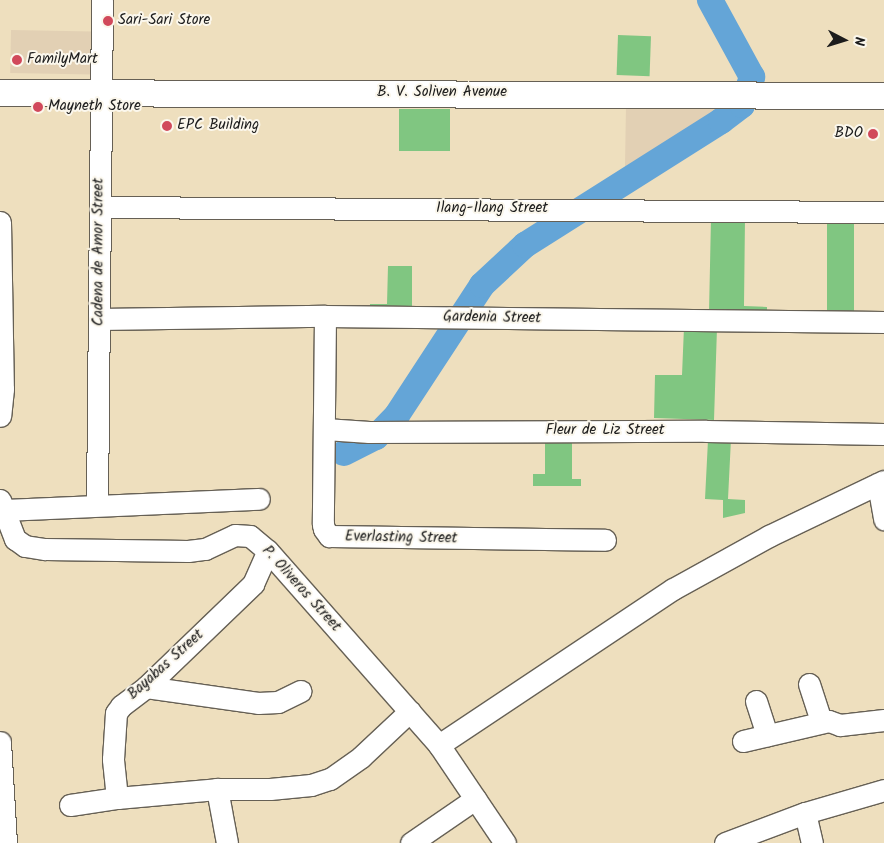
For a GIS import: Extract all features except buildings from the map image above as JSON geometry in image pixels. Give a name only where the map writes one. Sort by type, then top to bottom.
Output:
[{"type":"main road","name":"B. V. Soliven Avenue","points":[[0,93],[884,96]]},
{"type":"street","name":"Cadena de Amor Street","points":[[97,504],[102,0]]},
{"type":"street","name":"Ilang-Ilang Street","points":[[100,206],[884,212]]},
{"type":"street","points":[[0,222],[3,389],[0,416]]},
{"type":"street","name":"Gardenia Street","points":[[99,319],[325,316],[884,322]]},
{"type":"street","name":"Everlasting Street","points":[[325,316],[324,529],[329,536],[605,540]]},
{"type":"street","name":"Fleur de Liz Street","points":[[325,429],[369,432],[706,431],[884,434]]},
{"type":"street","points":[[439,745],[673,589],[769,536],[881,482],[884,518]]},
{"type":"street","points":[[2,505],[259,499]]},
{"type":"street","name":"P. Oliveros Street","points":[[2,505],[15,539],[25,546],[45,549],[188,551],[205,548],[236,536],[250,536],[268,551],[439,745],[504,843]]},
{"type":"street","name":"Bayabas Street","points":[[117,798],[114,759],[116,713],[121,706],[146,686],[253,584],[268,551]]},
{"type":"street","points":[[809,684],[821,722]]},
{"type":"street","points":[[146,686],[258,702],[278,702],[301,691]]},
{"type":"street","points":[[756,701],[766,735]]},
{"type":"street","points":[[70,805],[117,798],[311,785],[330,779],[361,757],[410,710]]},
{"type":"street","points":[[743,741],[829,720],[840,725],[884,720]]},
{"type":"street","points":[[1,753],[6,843]]},
{"type":"street","points":[[217,790],[227,843]]},
{"type":"street","points":[[724,843],[805,813],[884,790]]},
{"type":"street","points":[[411,843],[475,799]]},
{"type":"street","points":[[805,813],[812,843]]},
{"type":"shaded area","points":[[11,30],[93,31],[92,74],[10,73]]},
{"type":"shaded area","points":[[626,105],[728,109],[625,167]]},
{"type":"green space","points":[[618,35],[651,36],[650,76],[617,75]]},
{"type":"green space","points":[[399,109],[450,109],[450,151],[399,151]]},
{"type":"green space","points":[[711,218],[745,219],[744,306],[767,307],[767,314],[709,313]]},
{"type":"green space","points":[[827,220],[854,220],[854,315],[827,315]]},
{"type":"green space","points":[[388,266],[412,266],[412,310],[370,310],[370,304],[387,304]]},
{"type":"green space","points":[[684,327],[717,328],[714,420],[654,418],[655,375],[682,375]]},
{"type":"green space","points":[[545,439],[572,439],[572,479],[581,479],[581,486],[533,486],[533,474],[545,474]]},
{"type":"green space","points":[[731,439],[728,499],[745,500],[745,513],[723,518],[723,500],[705,499],[708,440]]},
{"type":"waterway","points":[[344,453],[376,437],[397,415],[482,285],[525,245],[721,121],[742,105],[752,77],[710,0]]},
{"type":"place","name":"Sari-Sari Store","points":[[108,21]]},
{"type":"place","name":"FamilyMart","points":[[17,60]]},
{"type":"place","name":"Mayneth Store","points":[[38,107]]},
{"type":"place","name":"EPC Building","points":[[167,126]]},
{"type":"place","name":"BDO","points":[[873,134]]}]
